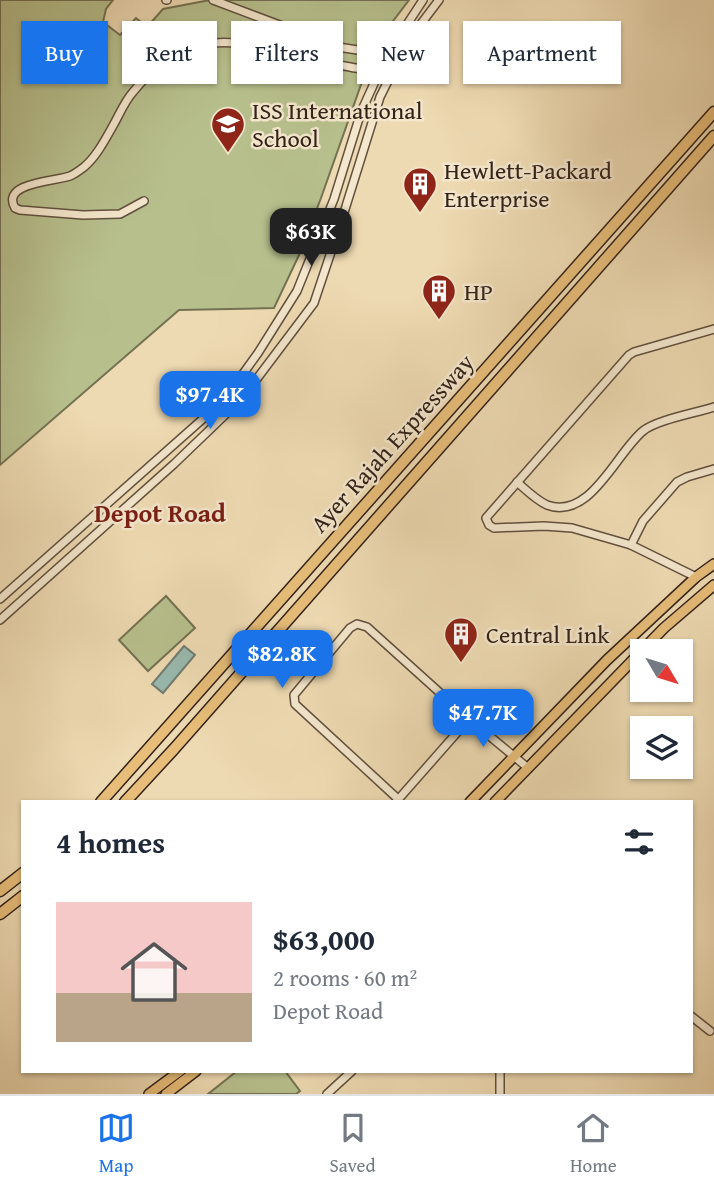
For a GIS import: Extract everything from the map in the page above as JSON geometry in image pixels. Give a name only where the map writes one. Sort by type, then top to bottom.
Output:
[{"type":"highway","name":"Ayer Rajah Expressway","points":[[103,800],[714,112]]},
{"type":"highway","name":"Ayer Rajah Expressway","points":[[127,800],[714,136]]},
{"type":"highway","points":[[0,891],[21,875]]},
{"type":"highway","points":[[0,914],[21,897]]},
{"type":"main road","points":[[472,800],[636,632],[714,564]]},
{"type":"main road","points":[[653,639],[714,584]]},
{"type":"main road","points":[[636,632],[643,639]]},
{"type":"main road","points":[[497,800],[630,663]]},
{"type":"main road","points":[[149,1094],[177,1073]]},
{"type":"main road","points":[[166,1094],[193,1073]]},
{"type":"street","points":[[213,0],[338,47],[357,50]]},
{"type":"street","points":[[409,21],[423,0]]},
{"type":"street","points":[[423,21],[439,0]]},
{"type":"street","points":[[144,201],[120,214],[83,215],[20,210],[15,208],[12,200],[19,189],[40,181],[70,176],[90,162],[132,92],[159,67],[185,50],[212,43],[238,43],[357,68]]},
{"type":"street","points":[[0,600],[214,409],[240,378],[297,291],[334,200],[361,112],[374,84]]},
{"type":"street","points":[[0,620],[225,415],[253,384],[314,303],[380,97],[387,84]]},
{"type":"street","points":[[696,577],[631,545],[572,527],[499,528],[491,527],[486,518],[629,355],[714,329]]},
{"type":"street","points":[[517,482],[546,504],[572,506],[590,494],[644,430],[714,407]]},
{"type":"street","points":[[631,545],[643,521],[680,480],[714,469]]},
{"type":"street","points":[[469,719],[397,800],[293,701],[294,695],[341,638],[357,624],[367,627],[528,768]]},
{"type":"street","points":[[693,1018],[710,1031]]},
{"type":"street","points":[[327,1094],[350,1073]]},
{"type":"street","points":[[500,1073],[500,1094]]},
{"type":"green space","points":[[0,0],[113,0],[106,9],[103,21],[21,21],[21,84],[108,84],[108,26],[120,35],[122,33],[122,84],[217,84],[217,21],[152,21],[163,9],[210,0],[409,0],[393,21],[357,21],[357,84],[361,84],[300,253],[274,308],[179,310],[0,465]]},
{"type":"green space","points":[[166,596],[195,628],[148,671],[119,640]]},
{"type":"green space","points":[[234,1073],[286,1073],[300,1091],[296,1094],[208,1094]]},
{"type":"water","points":[[184,646],[195,655],[163,693],[152,684]]},
{"type":"place","name":"ISS International School","points":[[228,154]]},
{"type":"place","name":"Hewlett-Packard Enterprise","points":[[420,214]]},
{"type":"place","name":"HP","points":[[439,321]]},
{"type":"place","name":"Central Link","points":[[461,664]]},
{"type":"district","name":"Depot Road","points":[[160,512]]}]
